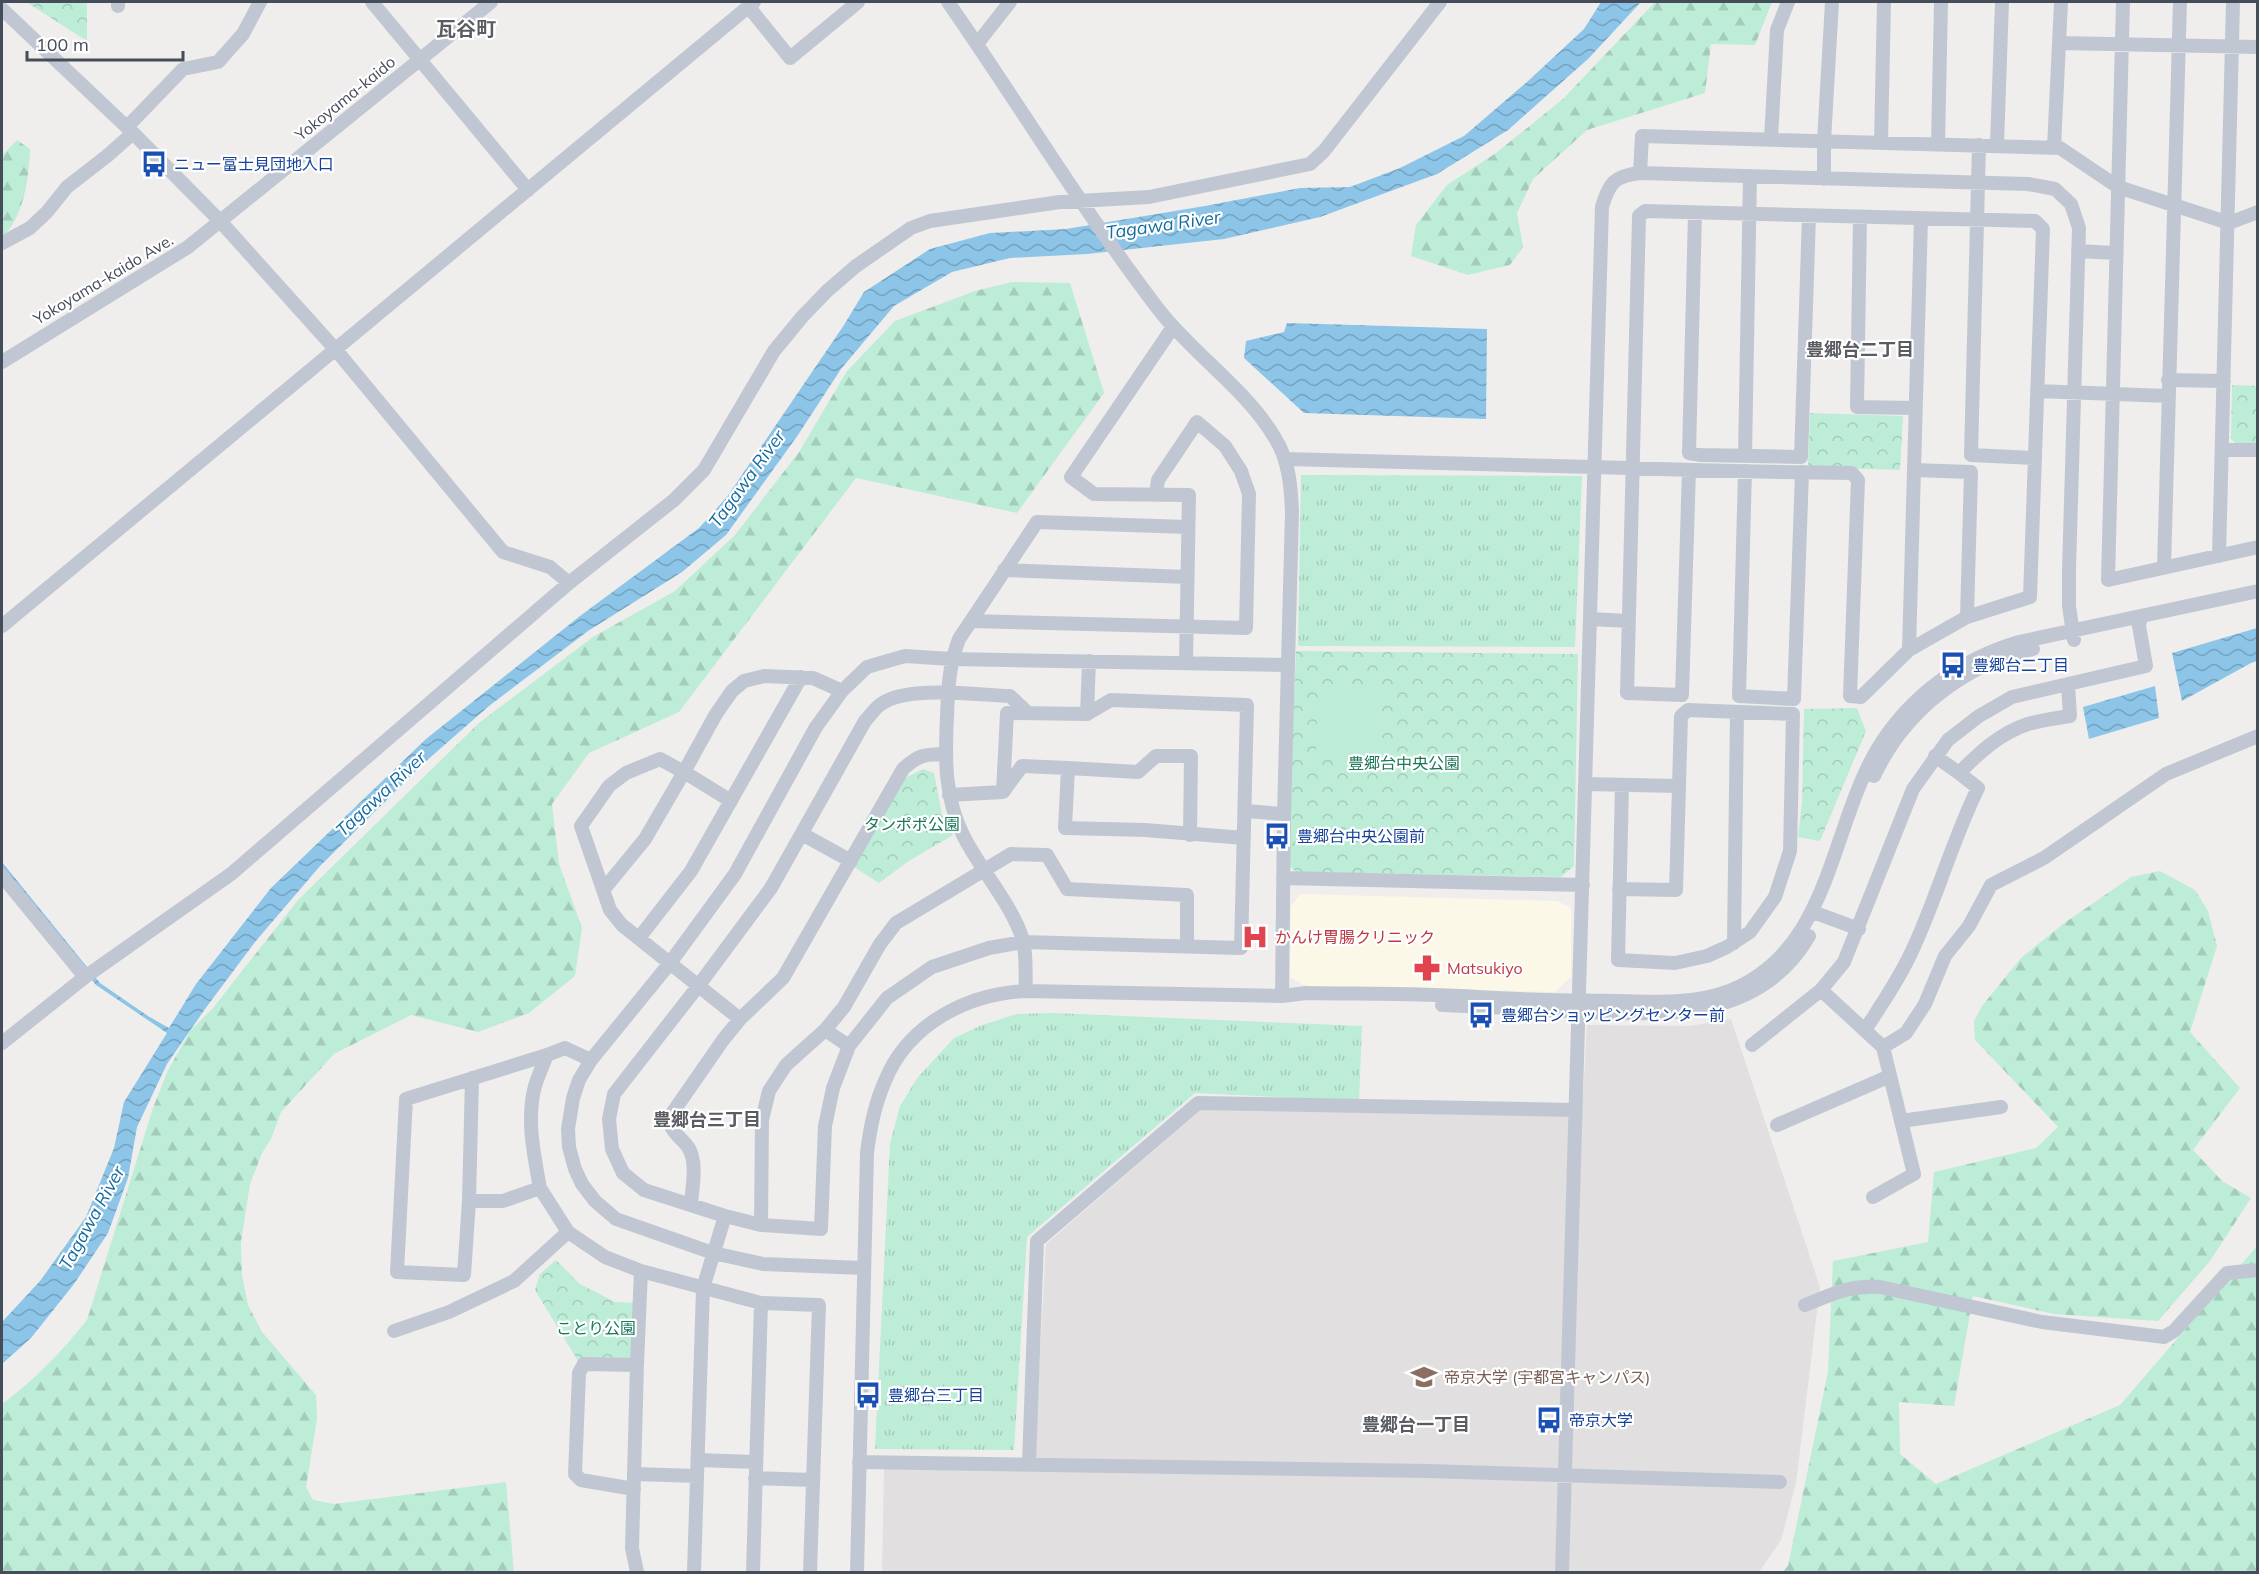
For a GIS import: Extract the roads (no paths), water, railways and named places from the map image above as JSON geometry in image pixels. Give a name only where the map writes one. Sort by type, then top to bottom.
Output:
[{"type":"street","points":[[2,243],[30,228],[68,187],[107,156],[183,69],[218,62],[243,34],[260,2]]},
{"type":"street","points":[[372,2],[528,190]]},
{"type":"street","name":"Yokoyama-kaido","points":[[220,221],[491,2]]},
{"type":"street","points":[[2,626],[751,4],[790,58],[858,2]]},
{"type":"street","points":[[948,2],[1123,262],[1173,327],[1257,414],[1276,439],[1285,459],[1290,479],[1292,512],[1282,996]]},
{"type":"street","points":[[977,44],[1010,2]]},
{"type":"street","points":[[2,1043],[85,976],[231,874],[569,583],[674,500],[704,470],[774,351],[826,291],[856,266],[911,228],[930,220],[1149,197],[1310,164],[1324,150],[1440,2]]},
{"type":"street","points":[[1771,139],[1777,30],[1788,2]]},
{"type":"street","points":[[1824,179],[1832,2]]},
{"type":"street","points":[[1881,142],[1884,2]]},
{"type":"street","points":[[1938,144],[1941,2]]},
{"type":"street","points":[[1997,145],[2002,2]]},
{"type":"street","points":[[2054,147],[2061,2]]},
{"type":"street","points":[[2123,2],[2108,580],[2258,547]]},
{"type":"street","points":[[2164,568],[2180,2]]},
{"type":"street","points":[[2219,556],[2233,2]]},
{"type":"street","points":[[2,9],[190,188],[336,350],[503,552],[550,567],[569,583]]},
{"type":"street","points":[[2059,43],[2258,47]]},
{"type":"street","points":[[1640,173],[1642,136],[2054,147],[2060,148],[2118,187],[2229,223],[2258,212]]},
{"type":"street","points":[[1979,145],[1971,455],[2035,458]]},
{"type":"street","points":[[1562,1572],[1602,207],[1607,188],[1622,175],[1640,173],[2028,184],[2055,189],[2072,204],[2079,228],[2068,590],[2073,635]]},
{"type":"street","points":[[1745,456],[1750,176]]},
{"type":"street","points":[[1285,459],[1632,468],[1689,470],[1852,473],[1858,480],[1850,696],[1861,697],[1909,650],[1967,617],[2030,597],[2043,229],[2035,221],[1645,211],[1639,216],[1632,468],[1627,693],[1682,694],[1689,470]]},
{"type":"street","points":[[1695,213],[1689,453],[1745,456],[1801,457],[1809,216]]},
{"type":"street","points":[[1860,218],[1857,407],[1915,408]]},
{"type":"street","points":[[1909,650],[1921,219]]},
{"type":"street","name":"Yokoyama-kaido Ave.","points":[[2,362],[188,247],[220,221]]},
{"type":"street","points":[[2078,251],[2116,253]]},
{"type":"street","points":[[1173,327],[1071,477],[1094,494],[1189,495],[1186,663]]},
{"type":"street","points":[[2168,380],[2224,381]]},
{"type":"street","points":[[2037,392],[2168,396]]},
{"type":"street","points":[[971,621],[1246,628],[1249,494],[1241,471],[1225,446],[1197,422],[1158,480],[1156,494]]},
{"type":"street","points":[[2222,450],[2258,450]]},
{"type":"street","points":[[1914,470],[1971,472],[1967,617]]},
{"type":"street","points":[[1745,471],[1739,696],[1794,699],[1802,472]]},
{"type":"street","points":[[1026,991],[1023,942],[1000,896],[962,835],[949,795],[945,765],[951,659],[959,639],[1037,522],[1188,527]]},
{"type":"street","points":[[1004,570],[1187,577]]},
{"type":"street","points":[[2140,621],[2258,591]]},
{"type":"street","points":[[857,1572],[865,1176],[870,1130],[878,1100],[894,1062],[927,1026],[948,1012],[987,996],[1026,991],[1282,996],[1306,993],[1579,1006],[1696,1000],[1730,991],[1756,977],[1780,958],[1817,914],[1875,773],[1902,731],[1919,711],[1962,677],[1997,659],[2073,635],[2258,600]]},
{"type":"street","points":[[1590,619],[1629,621]]},
{"type":"street","points":[[1752,1045],[1821,990],[1844,962],[1913,789],[1948,740],[1979,716],[2012,698],[2146,666],[2140,621]]},
{"type":"street","points":[[863,1268],[763,1264],[713,1253],[616,1219],[595,1201],[582,1184],[569,1147],[568,1129],[573,1098],[579,1080],[591,1060],[670,963],[735,874],[816,727],[842,691],[867,667],[905,656],[951,659],[1288,665]]},
{"type":"street","points":[[1087,714],[1089,661]]},
{"type":"street","points":[[604,889],[645,839],[716,714],[732,691],[744,681],[764,676],[813,678],[842,691]]},
{"type":"street","points":[[639,938],[691,871],[801,677]]},
{"type":"street","points":[[1959,773],[1983,749],[2006,735],[2028,724],[2070,716],[2068,684]]},
{"type":"street","points":[[1003,792],[1007,712],[1028,713],[1087,714],[1111,700],[1247,705],[1242,948],[1023,942],[989,948],[932,967],[887,998],[849,1046],[833,1088],[825,1126],[821,1229],[761,1225],[725,1216],[644,1190],[623,1173],[612,1149],[609,1119],[614,1094],[699,986],[771,888],[865,721],[880,704],[900,694],[1010,696],[1028,713]]},
{"type":"street","points":[[1619,889],[1676,890],[1681,716],[1688,710],[1793,714],[1790,851],[1775,897],[1750,932],[1734,943],[1707,956],[1675,963],[1618,960],[1619,889],[1622,785]]},
{"type":"street","points":[[1734,943],[1737,712]]},
{"type":"street","points":[[1883,1047],[1906,1033],[1925,1004],[1945,956],[1969,926],[1991,885],[2044,858],[2166,774],[2258,736]]},
{"type":"street","points":[[691,1205],[693,1160],[687,1147],[673,1133],[670,1124],[674,1112],[740,1019],[783,978],[903,769],[914,759],[927,754],[946,754]]},
{"type":"street","points":[[1003,792],[1022,766],[1138,772],[1156,756],[1191,756],[1190,835]]},
{"type":"street","points":[[1864,1030],[1892,990],[1913,950],[1962,819],[1977,788],[1935,756]]},
{"type":"street","points":[[731,801],[660,759],[626,773],[609,786],[581,826],[610,910],[622,925],[740,1019]]},
{"type":"street","points":[[1068,768],[1065,828],[1144,830],[1244,838]]},
{"type":"street","points":[[1586,784],[1678,786]]},
{"type":"street","points":[[949,795],[1003,792]]},
{"type":"street","points":[[1245,811],[1284,814]]},
{"type":"street","points":[[802,834],[851,861]]},
{"type":"street","points":[[761,1225],[762,1120],[769,1091],[786,1065],[825,1030],[844,1007],[880,944],[896,923],[1011,854],[1047,855],[1067,889],[1187,895],[1187,946]]},
{"type":"street","points":[[2,876],[85,976]]},
{"type":"street","points":[[1283,878],[1583,885]]},
{"type":"street","points":[[1817,914],[1859,929]]},
{"type":"street","points":[[1821,990],[1883,1047],[1914,1174],[1873,1197]]},
{"type":"street","points":[[825,1030],[849,1046]]},
{"type":"street","points":[[472,1078],[470,1202],[464,1275],[397,1272],[406,1099],[565,1048],[591,1060]]},
{"type":"street","points":[[547,1055],[535,1088],[531,1121],[532,1147],[540,1188],[568,1232],[605,1257],[641,1271],[761,1303],[819,1305],[810,1572]]},
{"type":"street","points":[[1777,1125],[1890,1076]]},
{"type":"street","points":[[1029,1463],[1037,1241],[1198,1102],[1576,1110]]},
{"type":"street","points":[[1901,1121],[2001,1107]]},
{"type":"street","points":[[470,1202],[503,1201],[540,1188]]},
{"type":"street","points":[[694,1572],[703,1288],[725,1216]]},
{"type":"street","points":[[394,1331],[449,1312],[514,1281],[568,1232]]},
{"type":"street","points":[[1805,1305],[1847,1289],[1861,1286],[1880,1287],[2042,1323],[2164,1337],[2174,1331],[2227,1273],[2258,1270]]},
{"type":"street","points":[[637,1572],[632,1548],[641,1271]]},
{"type":"street","points":[[753,1572],[761,1303]]},
{"type":"street","points":[[634,1489],[581,1480],[575,1474],[579,1373],[584,1364],[637,1365]]},
{"type":"street","points":[[698,1460],[756,1462]]},
{"type":"street","points":[[859,1462],[1029,1463],[1565,1474],[1780,1482]]},
{"type":"street","points":[[634,1474],[698,1476]]},
{"type":"street","points":[[756,1478],[813,1480]]},
{"type":"water","name":"Tagawa River","points":[[1601,2],[1641,2],[1588,59],[1508,130],[1437,174],[1320,217],[1224,239],[1087,254],[1010,258],[952,272],[894,306],[841,369],[798,435],[726,535],[682,572],[588,631],[489,706],[425,762],[320,866],[255,942],[167,1064],[137,1127],[128,1178],[108,1233],[74,1284],[31,1338],[2,1364],[2,1322],[40,1281],[86,1217],[114,1148],[124,1102],[167,1033],[96,985],[2,868],[2,862],[100,983],[169,1028],[196,984],[271,888],[426,739],[580,616],[699,528],[727,497],[864,292],[930,249],[990,233],[1066,229],[1300,188],[1350,187],[1400,168],[1464,136],[1584,29]]},
{"type":"water","points":[[1287,323],[1487,329],[1486,419],[1304,413],[1244,358],[1246,341],[1284,332]]},
{"type":"water","points":[[2257,628],[2257,661],[2182,701],[2172,653]]},
{"type":"water","points":[[2155,686],[2159,718],[2089,739],[2083,707]]},
{"type":"place","name":"ニュー富士見団地入口","points":[[154,164]]},
{"type":"place","name":"豊郷台二丁目","points":[[1953,665]]},
{"type":"place","name":"豊郷台中央公園前","points":[[1277,836]]},
{"type":"place","name":"かんけ胃腸クリニック","points":[[1255,937]]},
{"type":"place","name":"Matsukiyo","points":[[1427,968]]},
{"type":"place","name":"豊郷台ショッピングセンター前","points":[[1481,1015]]},
{"type":"place","name":"帝京大学 (宇都宮キャンパス)","points":[[1424,1377]]},
{"type":"place","name":"豊郷台三丁目","points":[[868,1395]]},
{"type":"place","name":"帝京大学","points":[[1549,1420]]},
{"type":"district","name":"瓦谷町","points":[[466,29]]},
{"type":"district","name":"豊郷台二丁目","points":[[1860,350]]},
{"type":"district","name":"豊郷台三丁目","points":[[707,1120]]},
{"type":"district","name":"豊郷台一丁目","points":[[1416,1425]]},
{"type":"park label","name":"豊郷台中央公園","points":[[1404,763]]},
{"type":"park label","name":"タンポポ公園","points":[[912,824]]},
{"type":"park label","name":"ことり公園","points":[[596,1328]]}]
